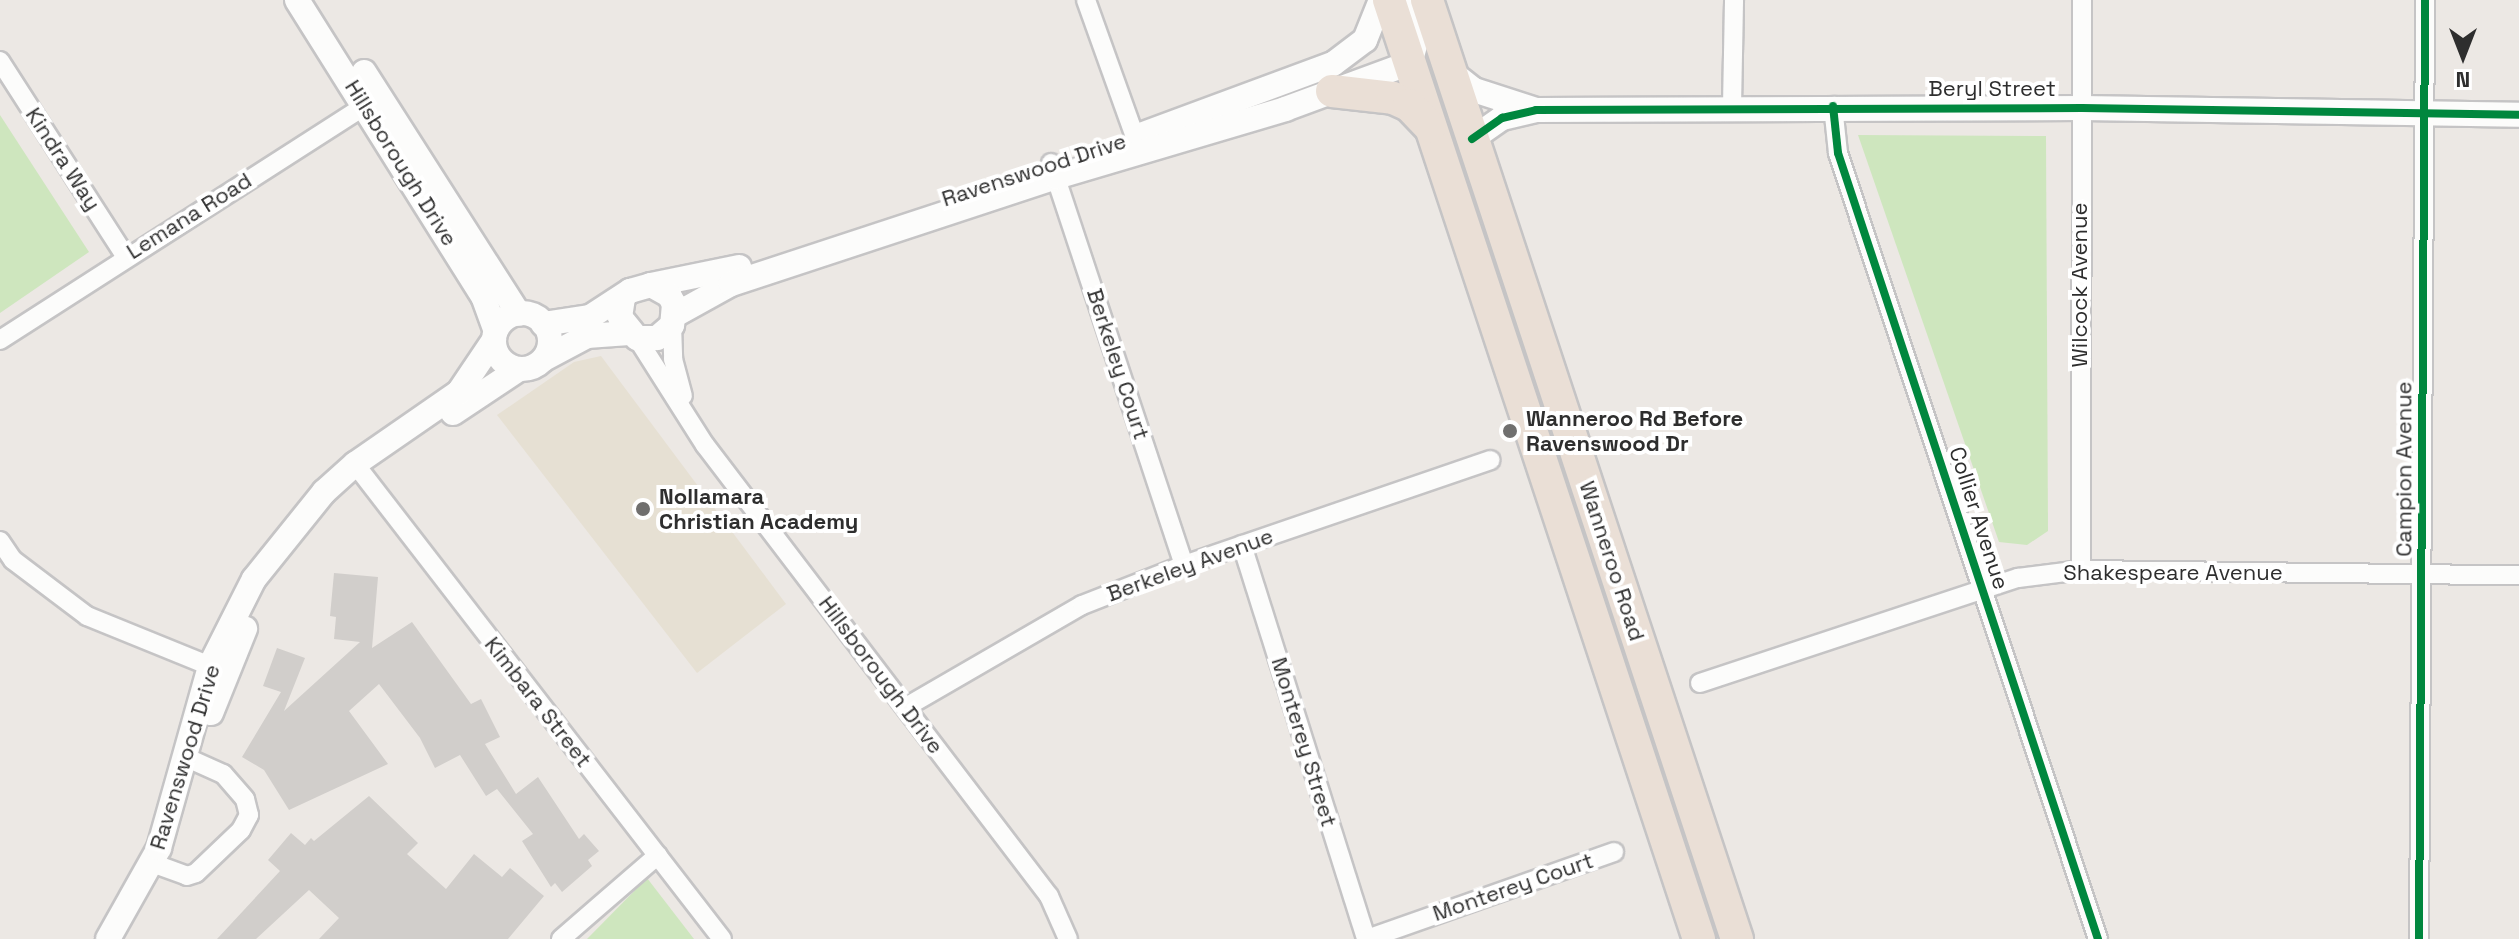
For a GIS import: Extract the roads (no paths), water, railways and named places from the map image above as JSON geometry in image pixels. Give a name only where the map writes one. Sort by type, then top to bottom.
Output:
[{"type":"highway","name":"Wanneroo Road","points":[[1389,0],[1699,939]]},
{"type":"highway","name":"Wanneroo Road","points":[[1427,0],[1737,939]]},
{"type":"highway","points":[[1332,91],[1393,98],[1409,105],[1433,129]]},
{"type":"street","name":"Hillsborough Drive","points":[[297,0],[372,100],[519,314]]},
{"type":"street","name":"Hillsborough Drive","points":[[317,0],[483,296],[495,336]]},
{"type":"street","points":[[1086,0],[1137,144]]},
{"type":"street","name":"Ravenswood Drive","points":[[1137,144],[1333,64],[1365,40],[1381,0]]},
{"type":"street","points":[[1410,63],[1418,35],[1413,0]]},
{"type":"street","points":[[1732,106],[1734,0]]},
{"type":"street","name":"Wilcock Avenue","points":[[2081,570],[2082,0]]},
{"type":"street","name":"Campion Avenue","points":[[2419,939],[2425,0]]},
{"type":"street","name":"Kindra Way","points":[[0,61],[125,256]]},
{"type":"street","name":"Ravenswood Drive","points":[[651,285],[710,276],[1137,144],[1332,91],[1410,63]]},
{"type":"street","name":"Beryl Street","points":[[1451,72],[1474,90],[1536,110]]},
{"type":"street","name":"Lemana Road","points":[[0,340],[125,256],[372,100]]},
{"type":"street","name":"Beryl Street","points":[[1472,139],[1502,118],[1536,110],[1833,106],[2519,115]]},
{"type":"street","name":"Collier Avenue","points":[[1833,106],[1838,153],[2098,939]]},
{"type":"street","name":"Ravenswood Drive","points":[[673,320],[731,284],[1054,170]]},
{"type":"street","name":"Berkeley Court","points":[[1054,170],[1184,565]]},
{"type":"street","points":[[640,285],[651,285],[669,295],[673,320],[657,338],[587,336],[519,369],[501,360],[495,336],[519,314],[543,324],[590,317],[623,299],[640,285]]},
{"type":"street","points":[[623,299],[620,317],[633,335]]},
{"type":"street","name":"Hillsborough Drive","points":[[673,320],[673,359],[688,414]]},
{"type":"street","points":[[543,324],[550,344],[544,359]]},
{"type":"street","name":"Hillsborough Drive","points":[[633,335],[688,414],[705,445],[1049,896],[1068,939]]},
{"type":"street","name":"Ravenswood Drive","points":[[127,939],[159,866],[218,670],[261,597],[284,561],[359,470],[459,392],[495,336]]},
{"type":"street","name":"Ravenswood Drive","points":[[359,470],[519,369]]},
{"type":"street","name":"Berkeley Avenue","points":[[906,707],[1082,605],[1184,565],[1491,460]]},
{"type":"street","name":"Kimbara Street","points":[[359,470],[722,939]]},
{"type":"street","points":[[0,541],[13,560],[87,616],[218,670]]},
{"type":"street","name":"Monterey Street","points":[[1242,545],[1367,939]]},
{"type":"street","name":"Shakespeare Avenue","points":[[1700,683],[2018,578],[2081,570],[2519,575]]},
{"type":"street","points":[[159,866],[187,876],[196,873],[249,815],[245,799],[223,774],[190,758]]},
{"type":"street","name":"Monterey Court","points":[[1367,939],[1614,852]]},
{"type":"street","points":[[561,939],[658,855]]},
{"type":"street","name":"Ravenswood Drive","points":[[108,939],[159,866]]},
{"type":"place","name":"Wanneroo Rd Before Ravenswood Dr","points":[[1510,431]]},
{"type":"place","name":"Nollamara Christian Academy","points":[[643,509]]}]
